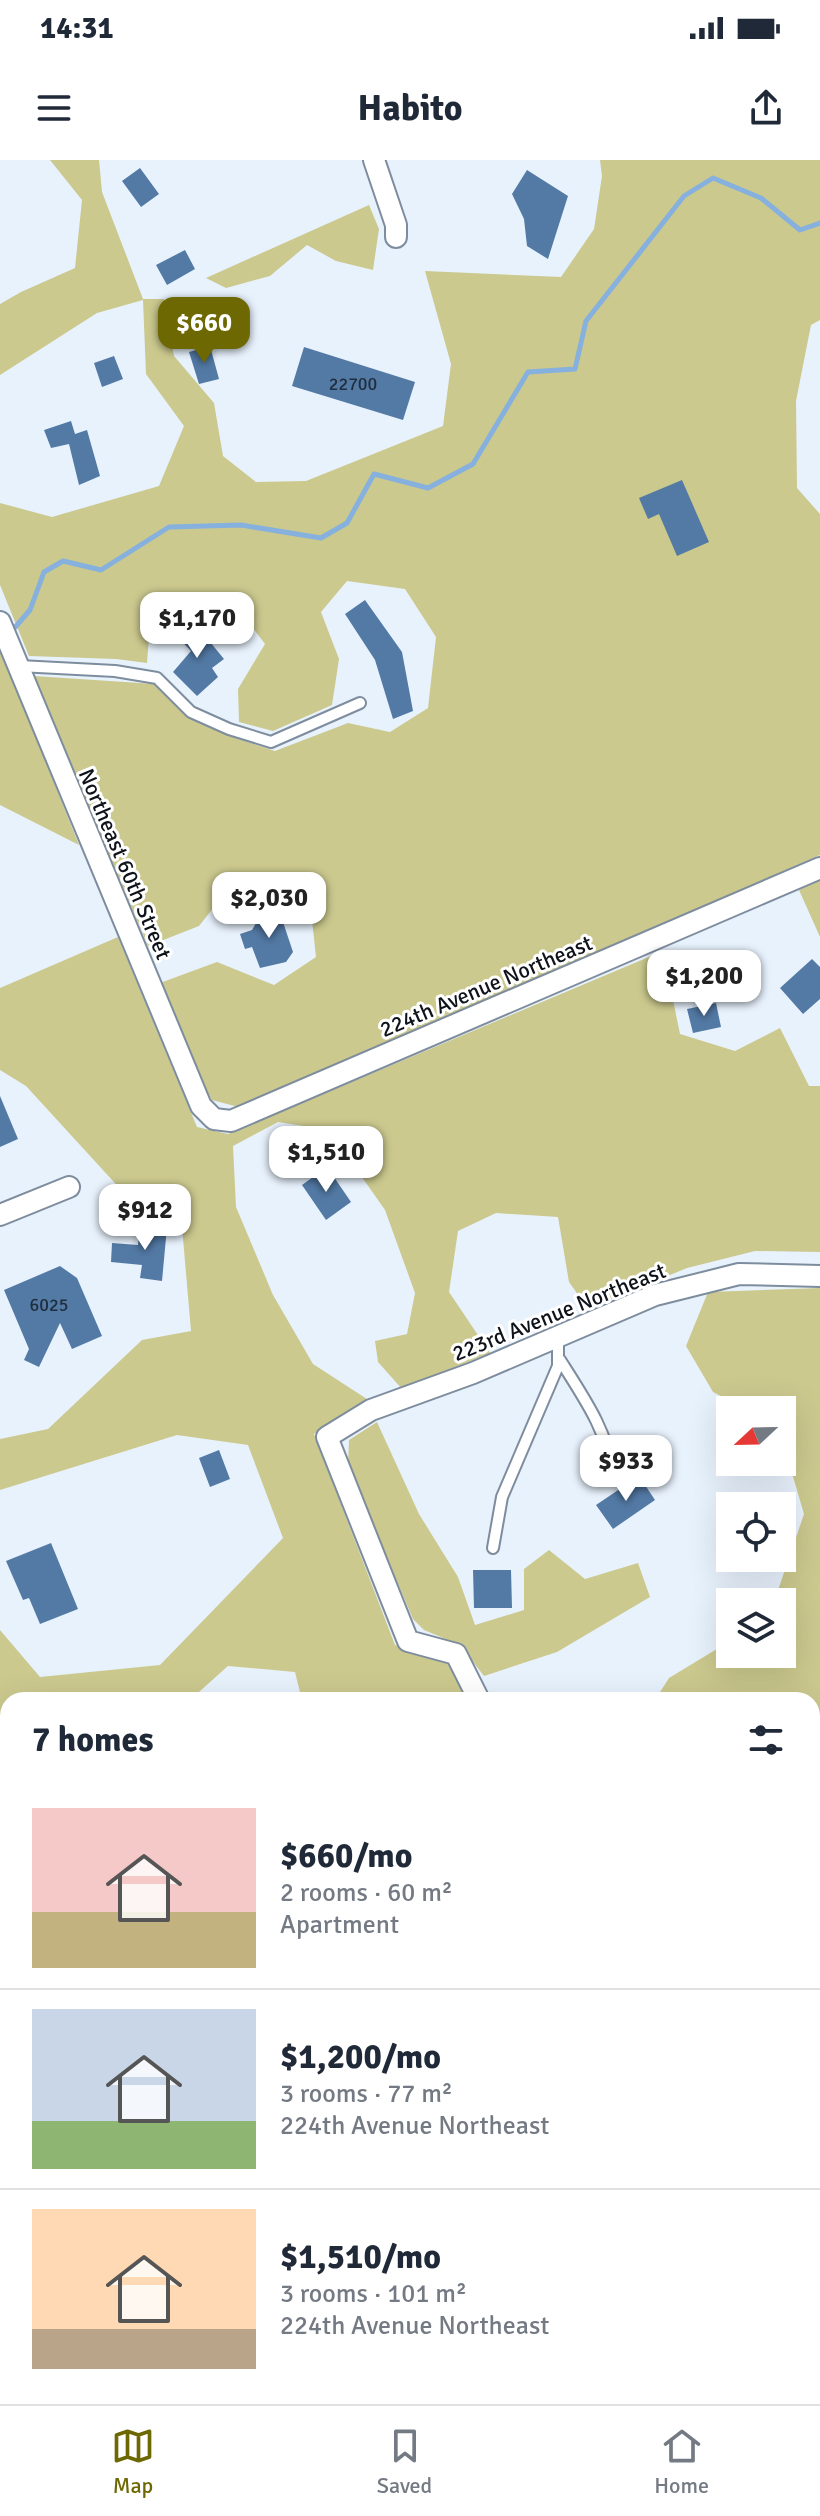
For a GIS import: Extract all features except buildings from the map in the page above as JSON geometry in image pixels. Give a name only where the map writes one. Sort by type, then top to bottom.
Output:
[{"type":"street","points":[[374,160],[396,225],[396,237]]},
{"type":"street","name":"Northeast 60th Street","points":[[0,622],[201,1106],[214,1119]]},
{"type":"street","name":"224th Avenue Northeast","points":[[214,1119],[231,1121],[820,868]]},
{"type":"street","points":[[0,1215],[69,1187]]},
{"type":"street","name":"223rd Avenue Northeast","points":[[475,1692],[456,1654],[408,1641],[327,1437],[371,1410],[460,1378],[655,1295],[739,1274],[820,1276]]},
{"type":"lane","points":[[15,659],[157,678],[191,712],[229,729],[271,742],[360,703]]},
{"type":"lane","points":[[493,1548],[502,1497],[560,1360],[558,1337]]},
{"type":"lane","points":[[560,1360],[594,1413],[608,1445],[616,1480]]},
{"type":"shaded area","points":[[50,160],[99,160],[102,192],[143,299],[164,299],[174,356],[214,403],[223,456],[256,482],[306,481],[443,426],[451,364],[425,271],[561,277],[594,229],[602,176],[600,160],[820,160],[820,320],[811,325],[796,401],[797,488],[820,514],[820,855],[242,1108],[212,1100],[197,1074],[160,983],[217,962],[274,985],[316,957],[311,911],[274,882],[229,888],[199,926],[148,946],[34,676],[155,684],[187,717],[275,751],[348,723],[390,732],[428,708],[436,637],[405,589],[347,581],[321,612],[339,659],[332,705],[273,731],[239,722],[238,689],[265,644],[236,606],[177,596],[150,624],[147,663],[29,656],[0,585],[0,503],[52,517],[159,486],[184,426],[146,374],[143,300],[97,313],[0,375],[0,304],[75,268],[82,200]]},
{"type":"shaded area","points":[[369,205],[379,229],[373,270],[336,261],[307,245],[270,276],[226,288],[206,278]]},
{"type":"shaded area","points":[[0,648],[79,845],[0,805]]},
{"type":"shaded area","points":[[820,880],[820,937],[799,890]]},
{"type":"shaded area","points":[[118,937],[197,1127],[228,1134],[663,951],[680,1034],[735,1051],[780,1028],[809,1086],[820,1086],[820,1252],[755,1251],[687,1268],[588,1309],[569,1282],[558,1217],[496,1213],[458,1231],[449,1292],[490,1353],[402,1389],[378,1362],[375,1341],[407,1334],[415,1293],[385,1210],[329,1130],[278,1122],[233,1146],[236,1207],[273,1295],[313,1364],[370,1401],[314,1434],[395,1645],[450,1662],[466,1692],[300,1692],[295,1672],[228,1666],[199,1692],[0,1692],[0,1630],[40,1677],[160,1665],[283,1538],[248,1445],[177,1435],[0,1490],[0,1439],[48,1429],[142,1340],[191,1331],[182,1227],[124,1193],[26,1086],[0,1070],[0,988]]},
{"type":"shaded area","points":[[820,1288],[820,1692],[660,1692],[669,1678],[716,1649],[716,1668],[796,1668],[796,1588],[779,1588],[784,1572],[796,1572],[796,1537],[804,1514],[793,1476],[796,1476],[796,1396],[721,1396],[713,1392],[686,1346],[708,1292]]},
{"type":"shaded area","points":[[377,1422],[419,1514],[458,1577],[475,1625],[524,1610],[524,1569],[549,1550],[585,1579],[638,1563],[650,1597],[557,1652],[484,1676],[460,1645],[424,1630],[413,1619],[348,1465],[349,1440]]},
{"type":"waterway","points":[[11,632],[30,610],[44,572],[63,561],[101,570],[169,527],[241,525],[321,538],[347,523],[374,474],[428,488],[473,464],[528,372],[575,369],[586,321],[684,196],[713,178],[761,198],[800,230],[820,223]]}]
